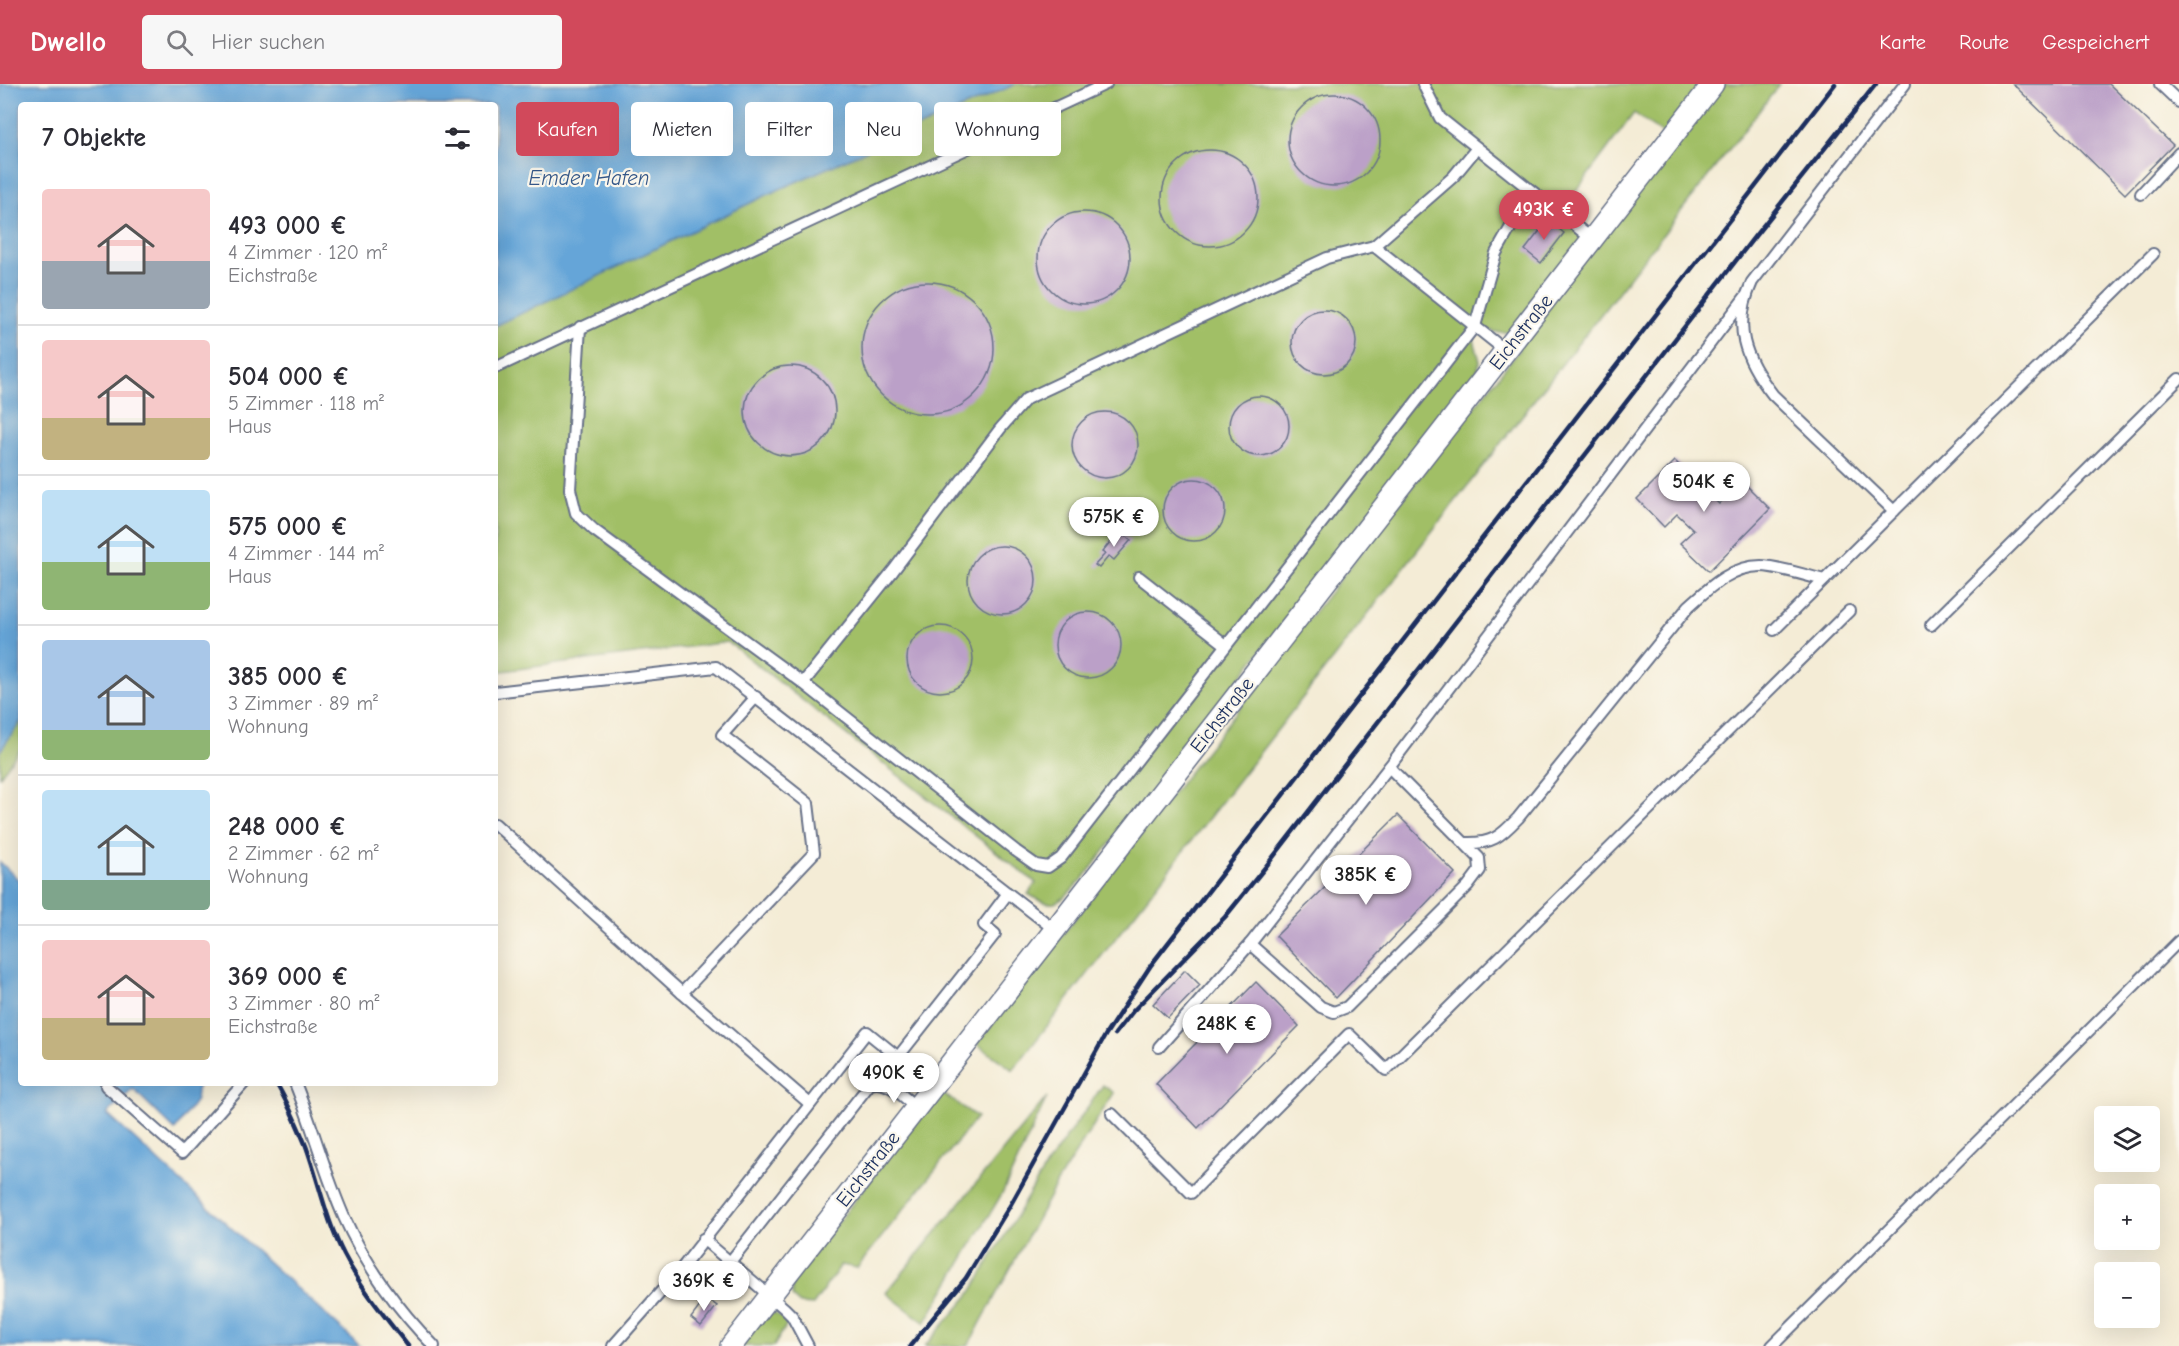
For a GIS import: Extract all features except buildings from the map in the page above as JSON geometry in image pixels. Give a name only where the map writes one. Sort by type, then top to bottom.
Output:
[{"type":"street","name":"Eichstraße","points":[[731,1346],[1713,84]]},
{"type":"lane","points":[[498,367],[1106,84]]},
{"type":"lane","points":[[1423,84],[1440,118],[1592,239]]},
{"type":"lane","points":[[1894,511],[1773,395],[1761,380],[1749,360],[1744,342],[1742,312],[1752,282],[1905,84]]},
{"type":"lane","points":[[2160,84],[2179,102]]},
{"type":"lane","points":[[803,683],[893,571],[1000,429],[1026,399],[1327,258],[1374,246],[1452,177],[1477,148]]},
{"type":"lane","points":[[2142,194],[2179,153]]},
{"type":"lane","points":[[580,327],[570,489],[576,513],[594,530],[803,683],[1016,851],[1036,865],[1048,867],[1061,858],[1475,326],[1496,254],[1516,218],[1536,195]]},
{"type":"lane","points":[[1374,246],[1506,351]]},
{"type":"lane","points":[[1774,630],[2153,254]]},
{"type":"lane","points":[[1159,1047],[1250,944],[1389,767],[1746,296]]},
{"type":"lane","points":[[1931,626],[2179,380]]},
{"type":"lane","points":[[1465,843],[1482,844],[1501,836],[1689,606],[1713,584],[1737,570],[1761,566],[1824,580]]},
{"type":"lane","points":[[1139,577],[1226,645]]},
{"type":"lane","points":[[1112,1114],[1191,1193],[1350,1034],[1386,1070],[1849,611]]},
{"type":"lane","points":[[498,693],[716,667],[1054,929]]},
{"type":"lane","points":[[682,993],[814,853],[808,803],[722,735],[756,697]]},
{"type":"lane","points":[[1250,944],[1321,1007],[1334,1012],[1347,1007],[1468,886],[1480,870],[1479,858],[1389,767]]},
{"type":"lane","points":[[498,827],[682,993],[810,1104]]},
{"type":"lane","points":[[613,1346],[682,1268],[867,1032],[898,1057],[995,934],[984,925],[1008,893]]},
{"type":"lane","points":[[1772,1346],[2179,941]]},
{"type":"lane","points":[[730,1262],[870,1084],[876,1082],[885,1084],[916,1107]]},
{"type":"lane","points":[[106,1086],[182,1153],[241,1086]]},
{"type":"lane","points":[[296,1086],[349,1227],[380,1279],[434,1346]]},
{"type":"lane","points":[[703,1239],[792,1316],[808,1346]]},
{"type":"green space","points":[[1016,84],[1780,84],[1013,1070],[977,1044],[1519,350],[1508,332],[1495,332],[1475,326],[1474,340],[1480,361],[1475,377],[1081,881],[1057,902],[1046,903],[1028,894],[1036,883],[728,642],[498,672],[498,325],[773,192],[854,156],[922,156],[922,126],[934,120],[934,156],[1061,156],[1061,102],[976,102]],"holes":[[[1634,113],[1670,139],[1592,239],[1560,213]]]},
{"type":"green space","points":[[18,725],[18,752],[0,776],[0,751]]},
{"type":"green space","points":[[1103,1085],[1114,1093],[1058,1181],[968,1346],[925,1346],[970,1294],[1044,1169]]},
{"type":"green space","points":[[939,1091],[977,1117],[857,1268],[841,1265],[813,1305],[800,1304],[792,1297],[792,1282]]},
{"type":"green space","points":[[1047,1097],[1003,1192],[925,1323],[886,1293]]},
{"type":"green space","points":[[775,1313],[788,1322],[792,1316],[774,1346],[739,1346],[766,1314]]},
{"type":"water","name":"Emder Hafen","points":[[0,84],[1016,84],[976,102],[934,102],[934,120],[922,126],[922,102],[845,102],[845,156],[854,156],[773,192],[498,325],[498,102],[18,102],[18,725],[0,751]]},
{"type":"water","points":[[0,862],[18,879],[18,1086],[198,1086],[196,1100],[175,1130],[133,1089],[107,1114],[360,1346],[0,1346]]},
{"type":"railway","points":[[910,1346],[966,1278],[1011,1204],[1106,1034],[1151,965],[1835,84]]},
{"type":"railway","points":[[1115,1034],[1133,1011],[1225,917],[1267,865],[1755,236],[1876,84]]},
{"type":"railway","points":[[278,1086],[306,1146],[327,1215],[344,1255],[366,1291],[408,1346]]}]
